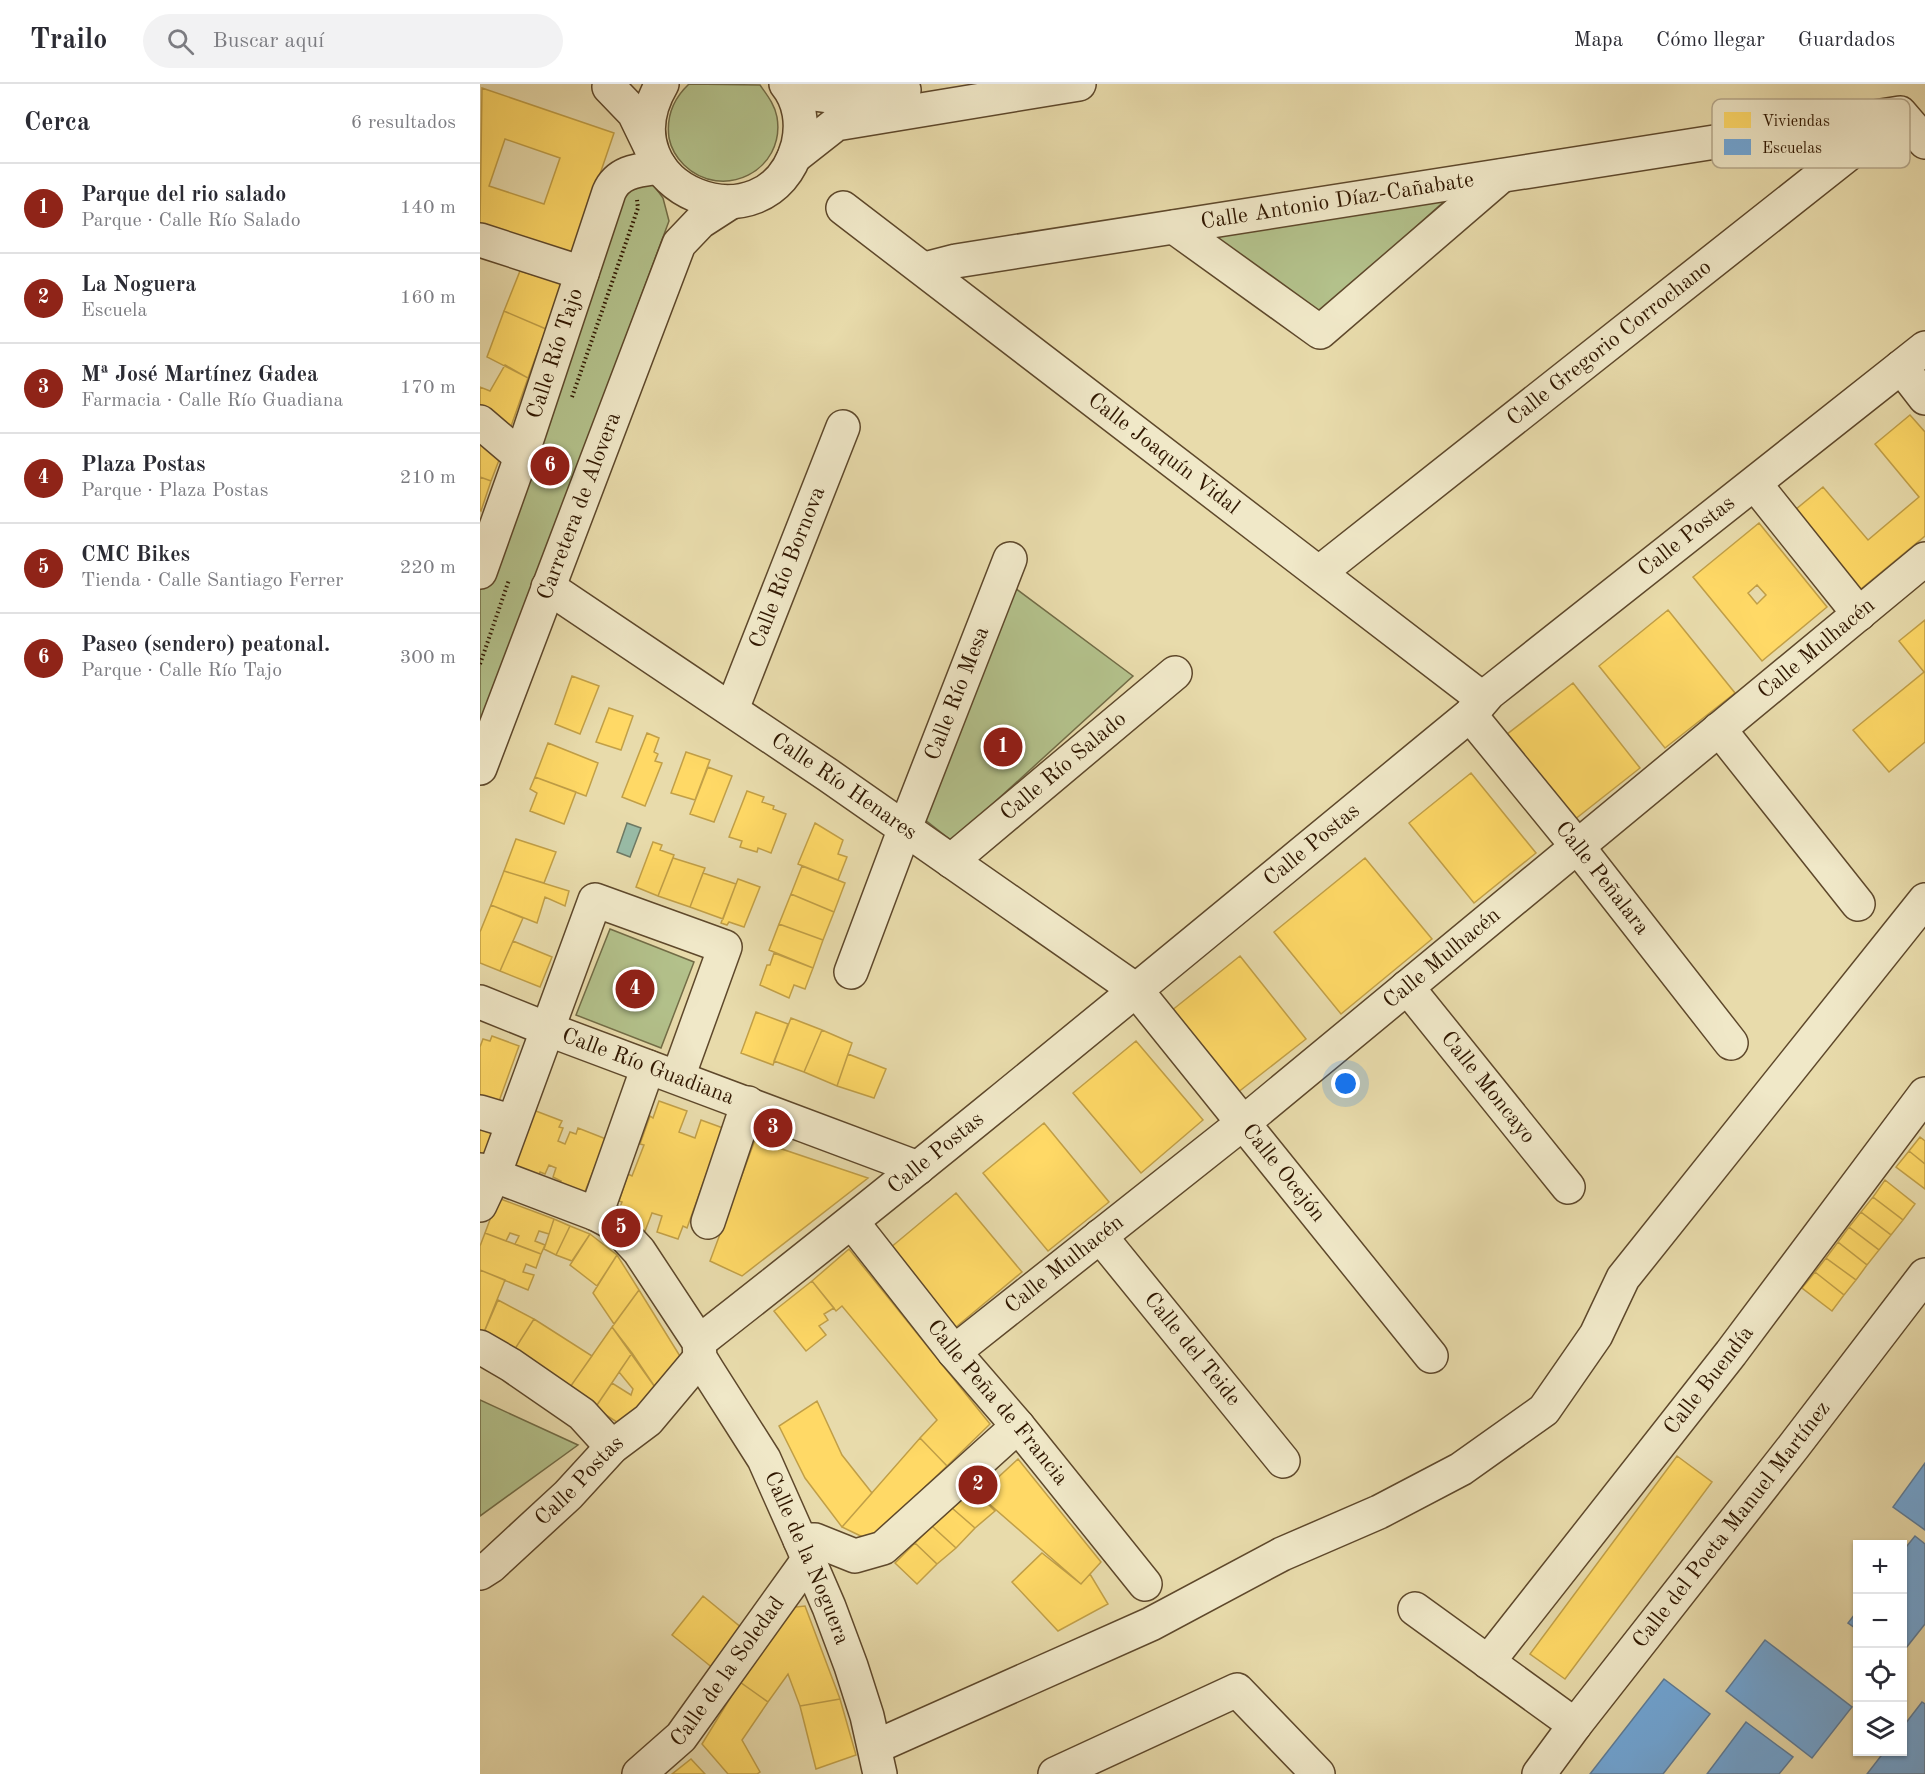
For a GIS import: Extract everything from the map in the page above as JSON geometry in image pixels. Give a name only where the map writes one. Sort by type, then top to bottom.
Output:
[{"type":"street","points":[[605,85],[626,87],[645,84]]},
{"type":"street","points":[[661,166],[648,123],[653,99],[662,84]]},
{"type":"street","points":[[789,87],[843,98],[942,84]]},
{"type":"street","points":[[794,157],[836,124],[1079,84]]},
{"type":"street","points":[[605,85],[634,113],[661,166],[690,194],[710,201],[731,202],[751,198],[769,188],[784,174],[794,157],[800,135],[799,112],[789,87]]},
{"type":"street","points":[[1910,125],[1925,142]]},
{"type":"street","name":"Calle Antonio Díaz-Cañabate","points":[[925,269],[956,261],[1712,143]]},
{"type":"street","name":"Carretera de Alovera","points":[[480,768],[679,244],[678,210],[661,166]]},
{"type":"street","name":"Calle Río Tajo","points":[[480,571],[614,181],[632,171],[661,166]]},
{"type":"street","name":"Calle Gregorio Corrochano","points":[[1320,572],[1831,168]]},
{"type":"street","name":"Calle Antonio Díaz-Cañabate","points":[[1174,227],[1320,332],[1501,176]]},
{"type":"street","name":"Carretera de Alovera","points":[[679,244],[700,222],[731,202]]},
{"type":"street","name":"Calle Joaquín Vidal","points":[[843,208],[1320,572],[1477,707]]},
{"type":"street","points":[[480,240],[582,273]]},
{"type":"street","points":[[1913,358],[1925,398]]},
{"type":"street","name":"Calle Postas","points":[[480,1573],[491,1566],[568,1495],[612,1447],[648,1420],[700,1350],[1477,707],[1489,693],[1913,358]]},
{"type":"street","points":[[480,422],[521,457]]},
{"type":"street","name":"Calle Río Bornova","points":[[732,709],[843,427]]},
{"type":"street","points":[[1755,484],[1859,614]]},
{"type":"street","name":"Calle Río Mesa","points":[[851,972],[1010,559]]},
{"type":"street","name":"Calle Mulhacén","points":[[954,1352],[1242,1123],[1925,559]]},
{"type":"street","name":"Calle Río Henares","points":[[548,587],[732,709],[1136,990]]},
{"type":"street","name":"Calle Río Salado","points":[[951,861],[1175,673]]},
{"type":"street","name":"Calle Peñalara","points":[[1477,707],[1577,846],[1731,1043]]},
{"type":"street","points":[[1719,729],[1858,904]]},
{"type":"street","points":[[480,1205],[487,1172],[513,1122],[595,900],[725,947],[596,1214]]},
{"type":"street","points":[[878,1761],[1151,1624],[1282,1554],[1379,1512],[1461,1469],[1544,1410],[1596,1335],[1623,1278],[1925,900]]},
{"type":"street","name":"Calle Moncayo","points":[[1407,987],[1568,1187]]},
{"type":"street","name":"Calle Ocejón","points":[[1136,990],[1431,1356]]},
{"type":"street","name":"Calle Río Guadiana","points":[[480,1002],[918,1168]]},
{"type":"street","name":"Calle Buendía","points":[[1488,1662],[1731,1353],[1925,1094]]},
{"type":"street","points":[[708,1222],[748,1104]]},
{"type":"street","points":[[480,1112],[513,1122]]},
{"type":"street","name":"Calle de la Noguera","points":[[487,1172],[596,1214],[613,1223],[639,1251],[764,1459],[829,1607],[867,1716],[878,1761]]},
{"type":"street","name":"Calle Peña de Francia","points":[[852,1222],[954,1352],[1018,1426],[1145,1584]]},
{"type":"street","name":"Calle del Teide","points":[[1100,1236],[1283,1461]]},
{"type":"street","name":"Calle del Poeta Manuel Martínez","points":[[1539,1774],[1925,1275]]},
{"type":"street","points":[[480,1347],[511,1365],[582,1414],[612,1447]]},
{"type":"street","points":[[804,1550],[815,1540],[855,1556],[883,1548],[1018,1426]]},
{"type":"street","name":"Calle de la Soledad","points":[[639,1774],[681,1737],[804,1550]]},
{"type":"street","points":[[1415,1609],[1575,1725]]},
{"type":"street","points":[[1055,1774],[1237,1690],[1318,1774]]},
{"type":"green space","points":[[689,84],[760,85],[773,104],[777,117],[777,136],[772,152],[762,166],[748,175],[732,180],[716,181],[699,176],[681,162],[670,142],[668,130],[672,108]]},
{"type":"green space","points":[[642,169],[663,198],[669,221],[480,730],[480,584],[624,175]]},
{"type":"green space","points":[[1449,197],[1318,315],[1201,234]]},
{"type":"green space","points":[[1015,588],[1133,676],[952,841],[924,819]]},
{"type":"green space","points":[[610,929],[694,962],[661,1048],[576,1015]]},
{"type":"green space","points":[[480,1400],[578,1445],[480,1516]]},
{"type":"shaded area","points":[[627,823],[641,828],[630,857],[617,852]]},
{"type":"building: Viviendas","points":[[482,88],[614,133],[572,256],[480,225]],"holes":[[[505,139],[560,158],[544,204],[489,186]]]},
{"type":"building: Viviendas","points":[[520,271],[563,284],[546,329],[504,311]]},
{"type":"building: Viviendas","points":[[504,311],[546,329],[528,378],[487,357]]},
{"type":"building: Viviendas","points":[[505,365],[528,378],[509,432],[480,410],[480,387],[490,391]]},
{"type":"building: Viviendas","points":[[1910,415],[1925,432],[1925,536],[1856,593],[1790,514],[1823,487],[1868,540],[1919,497],[1875,444]]},
{"type":"building: Viviendas","points":[[480,436],[501,455],[491,481],[480,477]]},
{"type":"building: Viviendas","points":[[480,477],[491,481],[481,511],[480,510]]},
{"type":"building: Viviendas","points":[[1759,523],[1827,607],[1762,661],[1693,577]],"holes":[[[1757,585],[1766,595],[1757,604],[1748,593]]]},
{"type":"building: Viviendas","points":[[1668,610],[1735,693],[1665,748],[1599,666]]},
{"type":"building: Viviendas","points":[[1925,620],[1925,742],[1889,772],[1853,730],[1924,672],[1899,641]]},
{"type":"building: Viviendas","points":[[572,676],[599,686],[580,734],[555,724]]},
{"type":"building: Viviendas","points":[[1573,683],[1640,768],[1574,820],[1506,735]]},
{"type":"building: Viviendas","points":[[609,708],[633,716],[621,750],[596,742]]},
{"type":"building: Viviendas","points":[[647,733],[659,738],[654,752],[658,754],[655,761],[662,763],[645,806],[622,797]]},
{"type":"building: Viviendas","points":[[548,743],[598,763],[586,796],[535,777]]},
{"type":"building: Viviendas","points":[[686,752],[710,760],[695,800],[671,793]]},
{"type":"building: Viviendas","points":[[708,767],[732,776],[714,822],[690,814]]},
{"type":"building: Viviendas","points":[[1471,773],[1536,853],[1474,903],[1409,823]]},
{"type":"building: Viviendas","points":[[535,777],[576,792],[564,824],[530,811],[537,793],[530,789]]},
{"type":"building: Viviendas","points":[[747,791],[764,797],[762,802],[786,814],[771,853],[758,848],[757,852],[740,847],[742,841],[729,837]]},
{"type":"building: Viviendas","points":[[815,823],[843,840],[838,854],[847,857],[838,880],[798,864]]},
{"type":"building: Viviendas","points":[[516,839],[556,852],[544,883],[504,871]]},
{"type":"building: Viviendas","points":[[653,842],[662,845],[660,850],[674,855],[658,896],[636,887]]},
{"type":"building: Viviendas","points":[[673,858],[705,868],[690,907],[658,896]]},
{"type":"building: Viviendas","points":[[1365,858],[1432,939],[1341,1014],[1274,932]]},
{"type":"building: Viviendas","points":[[802,866],[845,883],[834,912],[791,894]]},
{"type":"building: Viviendas","points":[[504,871],[569,891],[565,906],[545,897],[537,923],[491,905]]},
{"type":"building: Viviendas","points":[[703,873],[736,884],[723,919],[690,907]]},
{"type":"building: Viviendas","points":[[738,879],[760,887],[744,927],[729,922],[727,925],[721,923]]},
{"type":"building: Viviendas","points":[[791,894],[834,912],[823,940],[779,924]]},
{"type":"building: Viviendas","points":[[491,905],[523,918],[500,971],[480,963],[480,932]]},
{"type":"building: Viviendas","points":[[779,924],[823,940],[813,968],[769,950]]},
{"type":"building: Viviendas","points":[[513,941],[552,957],[540,987],[500,971]]},
{"type":"building: Viviendas","points":[[774,953],[813,968],[805,989],[794,985],[789,998],[760,985]]},
{"type":"building: Viviendas","points":[[1240,956],[1306,1039],[1237,1093],[1171,1011]]},
{"type":"building: Viviendas","points":[[756,1012],[788,1024],[773,1065],[741,1053]]},
{"type":"building: Viviendas","points":[[791,1018],[822,1030],[804,1072],[774,1061]]},
{"type":"building: Viviendas","points":[[822,1030],[852,1043],[837,1086],[804,1072]]},
{"type":"building: Viviendas","points":[[492,1036],[519,1046],[498,1104],[480,1098],[480,1047],[483,1039],[490,1041]]},
{"type":"building: Viviendas","points":[[1136,1041],[1203,1120],[1141,1173],[1073,1093]]},
{"type":"building: Viviendas","points":[[848,1054],[886,1069],[874,1098],[837,1086]]},
{"type":"building: Viviendas","points":[[659,1101],[687,1111],[679,1132],[695,1138],[701,1120],[723,1128],[687,1228],[683,1226],[678,1239],[657,1232],[662,1216],[652,1213],[645,1231],[615,1220],[622,1202],[619,1201],[628,1174],[632,1176],[644,1145],[640,1144],[650,1116],[653,1118]]},
{"type":"building: Viviendas","points":[[528,1108],[562,1121],[559,1127],[563,1128],[558,1141],[565,1144],[570,1132],[576,1134],[578,1128],[606,1139],[584,1194],[559,1184],[561,1181],[553,1177],[556,1168],[549,1165],[545,1174],[540,1172],[538,1177],[506,1164]]},
{"type":"building: Viviendas","points":[[480,1121],[488,1124],[485,1131],[497,1135],[480,1168]]},
{"type":"building: Viviendas","points":[[1044,1123],[1109,1202],[1048,1251],[983,1173]]},
{"type":"building: Viviendas","points":[[1920,1137],[1925,1141],[1925,1164],[1909,1151]]},
{"type":"building: Viviendas","points":[[755,1140],[868,1178],[742,1276],[710,1261]]},
{"type":"building: Viviendas","points":[[1909,1151],[1925,1164],[1925,1189],[1896,1167]]},
{"type":"building: Viviendas","points":[[1885,1180],[1915,1204],[1903,1220],[1873,1197]]},
{"type":"building: Viviendas","points":[[956,1193],[1022,1272],[956,1327],[890,1248]]},
{"type":"building: Viviendas","points":[[1873,1197],[1903,1220],[1891,1235],[1861,1212]]},
{"type":"building: Viviendas","points":[[498,1198],[554,1219],[549,1234],[539,1231],[535,1241],[545,1245],[541,1254],[515,1244],[519,1236],[510,1233],[506,1241],[485,1233]]},
{"type":"building: Viviendas","points":[[1861,1212],[1891,1235],[1879,1250],[1849,1227]]},
{"type":"building: Viviendas","points":[[554,1219],[570,1226],[556,1255],[544,1249]]},
{"type":"building: Viviendas","points":[[570,1226],[590,1234],[572,1261],[556,1255]]},
{"type":"building: Viviendas","points":[[1849,1227],[1879,1250],[1867,1265],[1838,1242]]},
{"type":"building: Viviendas","points":[[485,1233],[541,1254],[536,1268],[526,1264],[523,1272],[534,1275],[528,1290],[480,1270],[480,1246]]},
{"type":"building: Viviendas","points":[[590,1234],[617,1255],[597,1286],[570,1265]]},
{"type":"building: Viviendas","points":[[1838,1242],[1867,1265],[1856,1280],[1826,1258]]},
{"type":"building: Viviendas","points":[[849,1249],[990,1424],[947,1466],[920,1438],[937,1420],[842,1306],[836,1311],[812,1281]]},
{"type":"building: Viviendas","points":[[617,1255],[639,1290],[614,1324],[593,1293]]},
{"type":"building: Viviendas","points":[[1826,1258],[1856,1280],[1844,1295],[1815,1272]]},
{"type":"building: Viviendas","points":[[480,1270],[505,1280],[482,1337],[480,1337]]},
{"type":"building: Viviendas","points":[[1815,1272],[1844,1295],[1832,1311],[1802,1288]]},
{"type":"building: Viviendas","points":[[812,1281],[834,1308],[824,1314],[828,1320],[819,1326],[826,1335],[806,1351],[774,1311]]},
{"type":"building: Viviendas","points":[[639,1290],[683,1361],[657,1390],[612,1327]]},
{"type":"building: Viviendas","points":[[498,1300],[534,1319],[513,1352],[482,1337]]},
{"type":"building: Viviendas","points":[[534,1319],[592,1356],[568,1390],[513,1352]]},
{"type":"building: Viviendas","points":[[612,1327],[632,1353],[595,1408],[568,1390]]},
{"type":"building: Viviendas","points":[[632,1353],[657,1390],[623,1426],[595,1408],[612,1383],[631,1395],[633,1389],[619,1372]]},
{"type":"building: Viviendas","points":[[817,1401],[842,1455],[872,1493],[842,1527],[805,1478],[779,1426]]},
{"type":"building: Viviendas","points":[[920,1438],[947,1466],[869,1540],[842,1527]]},
{"type":"building: Viviendas","points":[[1677,1456],[1712,1482],[1565,1679],[1530,1654]]},
{"type":"building: Viviendas","points":[[1018,1459],[1101,1562],[1081,1584],[979,1495]]},
{"type":"building: Viviendas","points":[[973,1489],[995,1511],[975,1528],[952,1508]]},
{"type":"building: Viviendas","points":[[952,1508],[975,1528],[956,1548],[932,1526]]},
{"type":"building: Viviendas","points":[[932,1526],[956,1548],[937,1564],[915,1543]]},
{"type":"building: Viviendas","points":[[915,1543],[937,1564],[917,1584],[895,1563]]},
{"type":"building: Viviendas","points":[[1042,1553],[1081,1584],[1090,1574],[1108,1604],[1058,1631],[1012,1582]]},
{"type":"building: Viviendas","points":[[703,1596],[743,1629],[714,1669],[672,1635]]},
{"type":"building: Viviendas","points":[[805,1606],[840,1699],[800,1706],[788,1674],[768,1702],[740,1682],[787,1608]]},
{"type":"building: Viviendas","points":[[740,1682],[768,1702],[742,1740],[760,1772],[757,1774],[728,1774],[702,1744]]},
{"type":"building: Viviendas","points":[[840,1699],[856,1755],[816,1769],[800,1706]]},
{"type":"building: Viviendas","points":[[691,1759],[705,1774],[672,1774]]},
{"type":"building: Escuelas","points":[[1925,1463],[1925,1530],[1893,1507]]},
{"type":"building: Escuelas","points":[[1915,1536],[1925,1544],[1925,1624],[1907,1647],[1907,1594],[1907,1546]]},
{"type":"building: Escuelas","points":[[1853,1616],[1853,1626],[1848,1623]]},
{"type":"building: Escuelas","points":[[1765,1640],[1852,1707],[1812,1758],[1726,1691]]},
{"type":"building: Escuelas","points":[[1664,1679],[1710,1714],[1663,1774],[1590,1774]]},
{"type":"building: Escuelas","points":[[1922,1702],[1925,1704],[1925,1774],[1867,1774],[1881,1756],[1907,1756],[1907,1722]]},
{"type":"building: Escuelas","points":[[1746,1722],[1793,1757],[1779,1774],[1707,1774]]},
{"type":"place","name":"Paseo (sendero) peatonal.","points":[[550,466]]},
{"type":"place","name":"Parque del rio salado","points":[[1003,747]]},
{"type":"place","name":"Plaza Postas","points":[[635,989]]},
{"type":"place","name":"Mª José Martínez Gadea","points":[[773,1128]]},
{"type":"place","name":"CMC Bikes","points":[[621,1228]]},
{"type":"place","name":"La Noguera","points":[[978,1485]]}]
